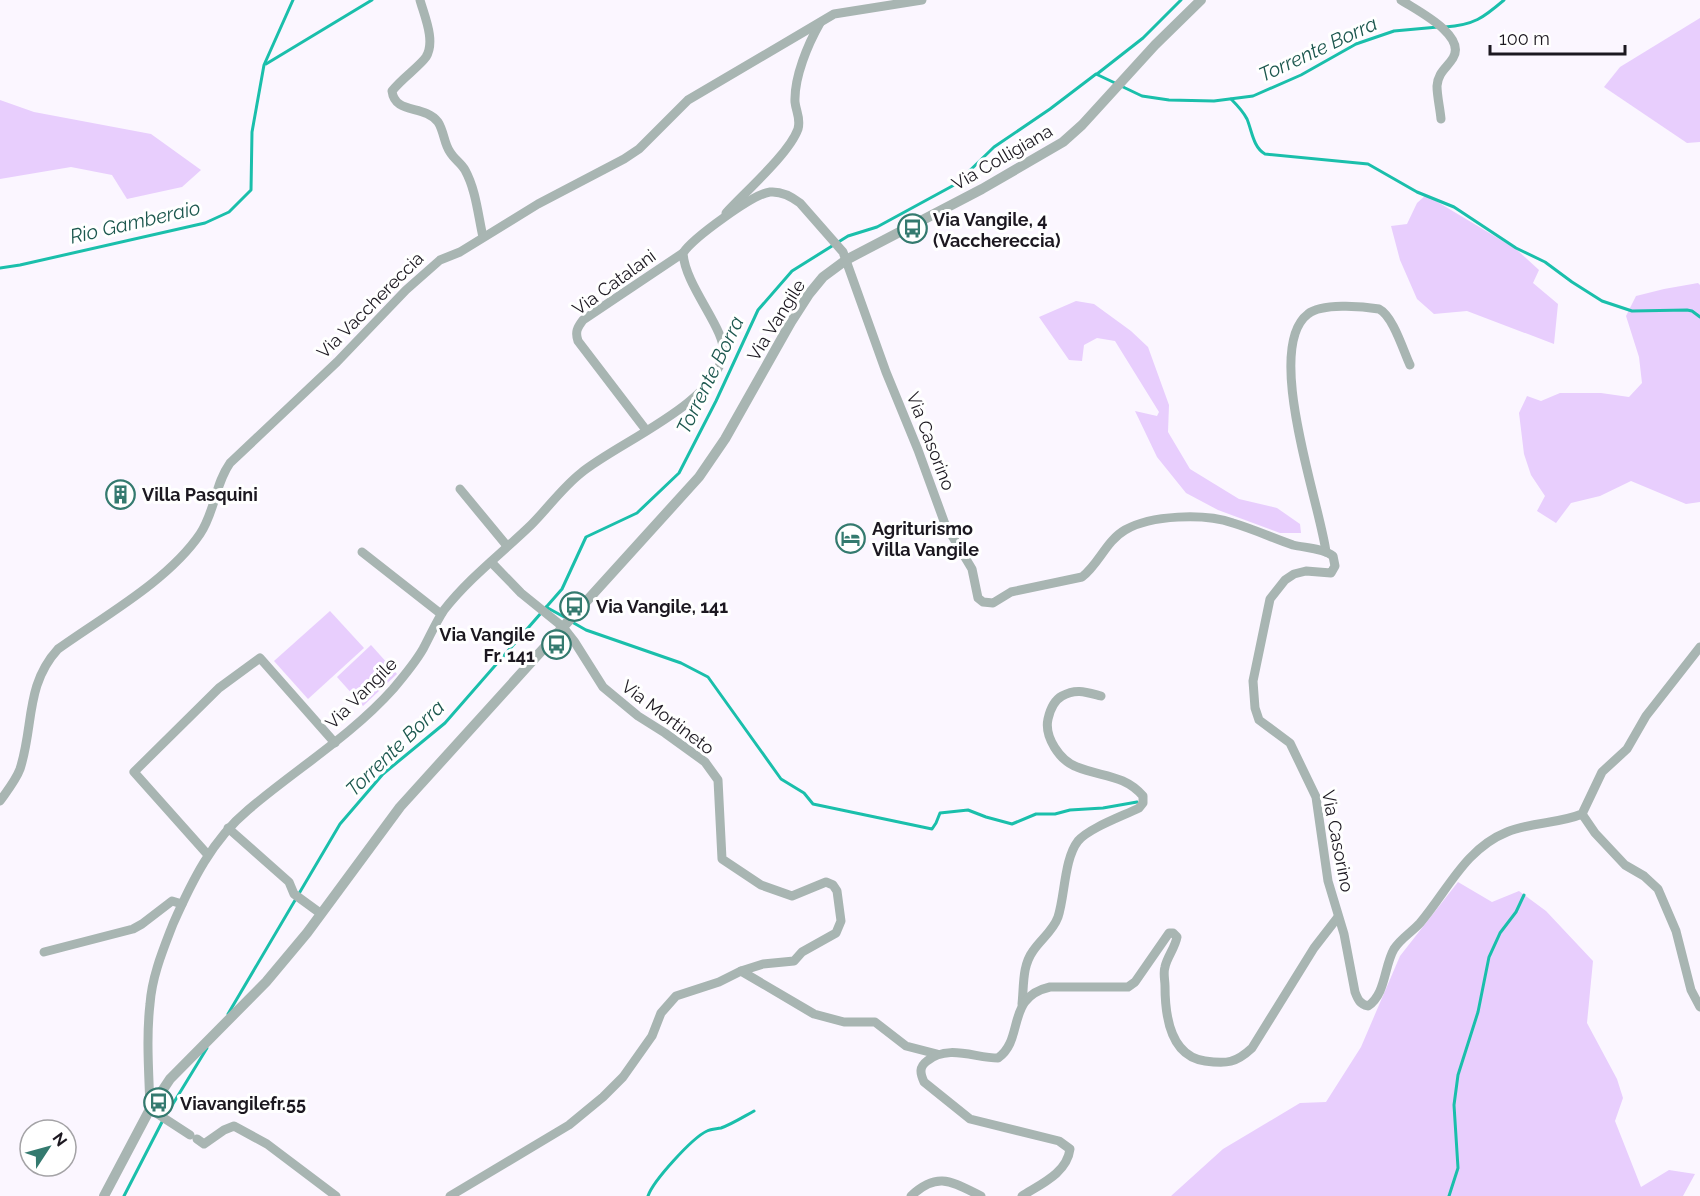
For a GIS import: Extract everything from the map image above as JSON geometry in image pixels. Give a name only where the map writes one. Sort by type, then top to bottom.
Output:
[{"type":"street","points":[[420,0],[428,28],[428,50],[426,57],[399,81],[392,91],[393,99],[397,104],[429,114],[439,123],[449,152],[464,168],[473,189],[483,237]]},
{"type":"street","name":"Via Vacchereccia","points":[[0,801],[21,767],[37,685],[50,658],[58,649],[172,566],[189,548],[208,521],[224,472],[231,463],[337,362],[426,272],[440,260],[460,252],[538,204],[624,159],[639,149],[688,100],[834,14],[922,0]]},
{"type":"street","name":"Via Colligiana","points":[[845,256],[1053,150],[1070,137],[1155,45],[1201,0]]},
{"type":"street","points":[[1401,0],[1438,22],[1448,33],[1455,48],[1454,57],[1440,73],[1437,85],[1441,118]]},
{"type":"street","points":[[716,223],[783,154],[792,140],[800,120],[795,102],[801,71],[809,43],[820,23]]},
{"type":"street","points":[[683,253],[692,242],[716,223],[762,194],[772,192],[784,193],[800,203],[845,256]]},
{"type":"street","name":"Via Vangile","points":[[150,1109],[151,995],[164,948],[182,904],[208,855],[228,828],[249,809],[335,743],[395,686],[417,659],[441,614],[461,590],[583,471],[679,411],[696,396],[717,370],[723,357],[724,347],[720,335],[695,292],[684,264],[683,253]]},
{"type":"street","name":"Via Catalani","points":[[646,430],[578,341],[577,328],[583,321],[683,253]]},
{"type":"street","name":"Via Casorino","points":[[845,256],[886,372],[918,450],[942,518],[972,569],[978,598],[983,603],[993,603],[1011,592],[1082,577],[1090,571],[1114,538],[1126,530],[1140,524],[1173,517],[1231,522],[1276,539],[1326,552],[1333,556],[1335,566],[1330,573],[1306,571],[1294,574],[1285,580],[1270,599],[1252,681],[1255,708],[1259,720],[1290,743],[1316,797],[1328,881],[1344,934],[1355,992],[1363,1005],[1368,1006],[1378,997],[1394,950],[1420,923],[1476,850],[1493,838],[1510,831],[1582,814]]},
{"type":"street","name":"Via Vangile","points":[[104,1196],[150,1109],[169,1082],[266,982],[307,933],[400,807],[699,477],[725,439],[809,294],[845,256]]},
{"type":"street","points":[[1326,552],[1301,446],[1293,395],[1291,352],[1297,328],[1307,315],[1321,308],[1341,306],[1379,309],[1384,311],[1389,319],[1410,365]]},
{"type":"street","points":[[460,489],[507,546]]},
{"type":"street","points":[[362,552],[441,614]]},
{"type":"street","name":"Via Mortineto","points":[[450,1196],[569,1125],[597,1102],[623,1077],[652,1036],[661,1012],[676,996],[763,964],[794,961],[802,951],[836,933],[842,921],[834,885],[826,882],[792,896],[761,885],[723,859],[718,780],[705,762],[638,716],[603,687],[563,627],[520,593],[491,562]]},
{"type":"street","points":[[1700,646],[1646,716],[1627,749],[1602,772],[1582,814],[1595,833],[1625,866],[1644,876],[1658,889],[1676,931],[1691,990],[1700,1007]]},
{"type":"street","points":[[208,855],[135,772],[219,688],[260,658],[335,743]]},
{"type":"street","points":[[741,971],[814,1014],[844,1022],[875,1022],[906,1046],[938,1054],[961,1053],[998,1058],[1008,1049],[1022,1007],[1025,964],[1058,918],[1077,842],[1087,834],[1139,808],[1143,803],[1143,796],[1134,786],[1119,779],[1074,767],[1057,752],[1051,740],[1047,725],[1051,708],[1060,697],[1077,690],[1101,696]]},
{"type":"street","points":[[228,828],[289,882],[294,894],[320,913]]},
{"type":"street","points":[[44,952],[121,934],[142,924],[172,901],[182,904]]},
{"type":"street","points":[[1022,1007],[1030,995],[1040,989],[1050,987],[1128,987],[1135,982],[1169,933],[1173,933],[1177,937],[1175,948],[1165,967],[1165,1001],[1167,1021],[1174,1037],[1184,1050],[1197,1060],[1222,1063],[1240,1059],[1252,1048],[1314,948],[1338,917]]},
{"type":"street","points":[[938,1054],[921,1066],[920,1073],[924,1082],[970,1119],[1059,1141],[1070,1149],[1068,1160],[1060,1171],[1022,1196]]},
{"type":"street","points":[[149,1077],[169,1082]]},
{"type":"street","points":[[150,1109],[204,1144],[234,1126],[267,1144],[336,1196]]},
{"type":"street","points":[[911,1196],[922,1186],[946,1180],[981,1196]]},
{"type":"shaded area","points":[[1700,18],[1700,142],[1687,143],[1604,87],[1620,67]]},
{"type":"shaded area","points":[[0,100],[34,112],[151,134],[201,170],[182,187],[127,199],[112,175],[71,167],[0,179]]},
{"type":"shaded area","points":[[1426,195],[1516,249],[1539,270],[1533,283],[1558,304],[1554,344],[1467,311],[1434,314],[1417,299],[1400,260],[1391,226],[1407,224],[1417,203]]},
{"type":"shaded area","points":[[1698,283],[1700,285],[1700,502],[1686,504],[1631,481],[1600,496],[1571,503],[1556,523],[1537,511],[1545,496],[1531,475],[1524,454],[1519,413],[1527,396],[1541,401],[1560,393],[1601,393],[1629,397],[1642,383],[1639,357],[1626,316],[1636,296]]},
{"type":"shaded area","points":[[1076,301],[1094,304],[1131,331],[1148,347],[1169,405],[1168,432],[1190,469],[1239,499],[1277,508],[1300,524],[1301,533],[1280,533],[1218,510],[1186,493],[1157,457],[1135,411],[1157,416],[1159,412],[1115,341],[1097,338],[1084,345],[1082,361],[1069,360],[1039,317]]},
{"type":"shaded area","points":[[330,611],[364,648],[308,699],[274,661]]},
{"type":"shaded area","points":[[371,645],[397,674],[363,706],[337,677]]},
{"type":"shaded area","points":[[1458,882],[1492,902],[1519,891],[1546,911],[1593,961],[1587,1023],[1617,1079],[1623,1098],[1615,1121],[1641,1187],[1669,1170],[1695,1174],[1683,1196],[1171,1196],[1223,1149],[1300,1103],[1326,1102],[1361,1047],[1400,956]]},
{"type":"waterway","name":"Rio Gamberaio","points":[[0,268],[205,223],[229,212],[251,190],[252,132],[264,65],[293,0]]},
{"type":"waterway","points":[[266,64],[372,0]]},
{"type":"waterway","points":[[1097,74],[1143,38],[1181,0]]},
{"type":"waterway","name":"Torrente Borra","points":[[1445,27],[1478,20],[1504,0]]},
{"type":"waterway","name":"Torrente Borra","points":[[1121,86],[1142,96],[1169,100],[1214,101],[1253,96],[1301,75],[1356,44],[1394,31],[1438,27]]},
{"type":"waterway","name":"Torrente Borra","points":[[228,1014],[340,824],[383,774],[445,723],[562,589],[586,537],[637,513],[679,473],[716,401],[758,310],[792,271],[848,236],[877,227],[956,184],[994,147],[1096,74],[1115,83]]},
{"type":"waterway","points":[[1231,99],[1247,119],[1255,143],[1265,154],[1368,164],[1417,192],[1454,207],[1516,248],[1545,262],[1602,301],[1632,311],[1687,310],[1700,317]]},
{"type":"waterway","points":[[546,607],[566,618]]},
{"type":"waterway","points":[[572,622],[586,630],[681,663],[708,677],[781,779],[804,793],[813,804],[932,829],[940,813],[968,810],[1012,824],[1036,814],[1055,814],[1137,802]]},
{"type":"waterway","points":[[1449,1196],[1458,1168],[1454,1105],[1458,1075],[1478,1012],[1489,957],[1500,933],[1516,912],[1524,895]]},
{"type":"waterway","name":"Torrente Borra","points":[[168,1112],[207,1048]]},
{"type":"waterway","points":[[648,1196],[665,1171],[700,1135],[709,1130],[721,1128],[754,1111]]},
{"type":"waterway","name":"Torrente Borra","points":[[124,1196],[162,1122]]},
{"type":"place","name":"Via Vangile, 4 (Vacchereccia)","points":[[912,229]]},
{"type":"place","name":"Villa Pasquini","points":[[121,494]]},
{"type":"place","name":"Agriturismo Villa Vangile","points":[[851,538]]},
{"type":"place","name":"Via Vangile, 141","points":[[575,606]]},
{"type":"place","name":"Via Vangile Fr. 141","points":[[556,644]]},
{"type":"place","name":"Viavangilefr.55","points":[[159,1103]]}]
